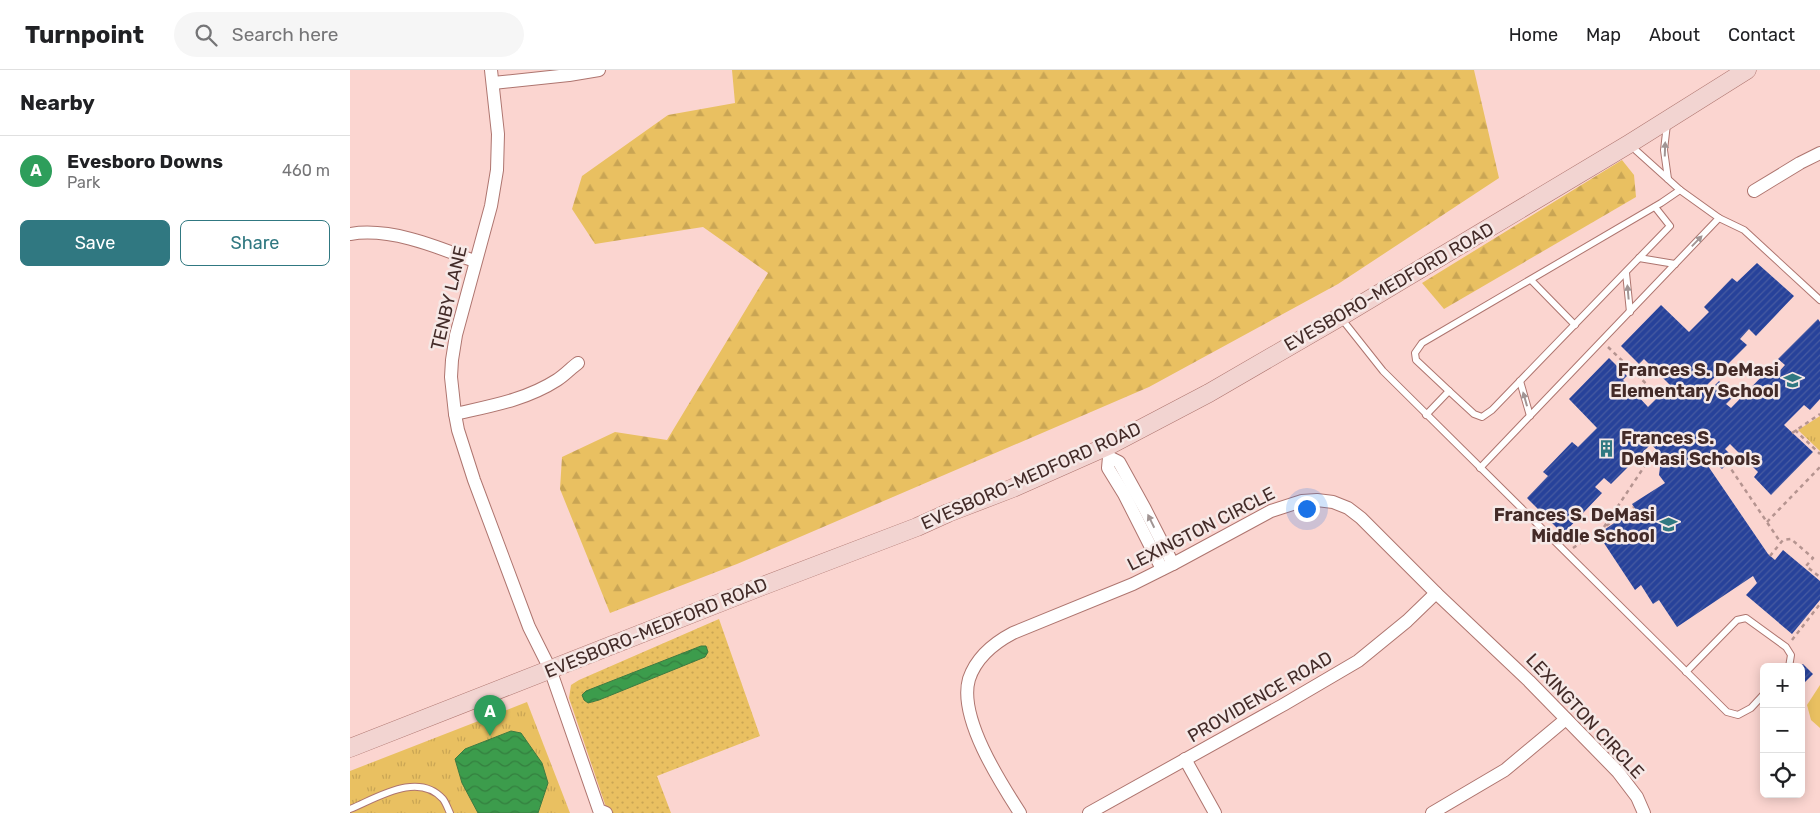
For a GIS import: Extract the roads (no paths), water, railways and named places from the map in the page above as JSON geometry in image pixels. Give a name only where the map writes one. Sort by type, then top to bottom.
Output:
[{"type":"street","points":[[492,76],[569,75],[599,70]]},
{"type":"street","name":"EVESBORO-MEDFORD ROAD","points":[[350,748],[917,527],[1021,484],[1107,452],[1340,318],[1628,144],[1746,70]]},
{"type":"street","name":"TENBY LANE","points":[[492,76],[498,134],[497,170],[490,206],[458,325],[452,360],[452,395],[458,430],[474,480],[529,627],[550,670],[599,810],[606,813]]},
{"type":"street","points":[[1754,191],[1820,153]]},
{"type":"street","points":[[350,234],[373,233],[396,236],[432,245],[474,261]]},
{"type":"street","points":[[455,414],[497,405],[534,393],[559,379],[578,363]]},
{"type":"street","points":[[1107,452],[1119,462],[1145,509],[1168,567]]},
{"type":"street","name":"LEXINGTON CIRCLE","points":[[1020,813],[995,772],[973,725],[967,695],[969,680],[976,666],[986,653],[997,642],[1013,633],[1133,584],[1272,511],[1302,501],[1317,500],[1333,502],[1348,508],[1361,518],[1436,593],[1506,658],[1607,760],[1628,784],[1644,813]]},
{"type":"street","name":"PROVIDENCE ROAD","points":[[1089,813],[1131,791],[1358,661],[1407,621],[1436,593]]},
{"type":"street","points":[[1432,813],[1505,770],[1566,719]]},
{"type":"street","points":[[1186,759],[1215,813]]},
{"type":"lane","points":[[1668,119],[1664,150],[1668,179]]},
{"type":"lane","points":[[1628,144],[1680,190],[1720,218],[1744,230],[1820,300]]},
{"type":"lane","points":[[1655,207],[1670,226],[1492,410],[1482,417],[1474,414],[1416,360],[1415,352],[1422,343],[1655,207],[1680,190]]},
{"type":"lane","points":[[1480,468],[1720,218]]},
{"type":"lane","points":[[1639,258],[1675,264]]},
{"type":"lane","points":[[1626,273],[1630,312]]},
{"type":"lane","points":[[1531,280],[1575,325]]},
{"type":"lane","points":[[1340,318],[1383,372],[1727,712],[1738,715],[1751,708],[1760,698]]},
{"type":"lane","points":[[1520,381],[1530,416]]},
{"type":"lane","points":[[1426,415],[1449,391]]},
{"type":"lane","points":[[1686,672],[1737,620],[1746,618],[1786,647],[1791,655],[1790,663]]},
{"type":"lane","points":[[350,809],[402,788],[418,786],[432,790],[444,800],[450,813]]},
{"type":"water","points":[[701,646],[706,646],[708,652],[705,657],[599,700],[588,703],[584,700],[582,695],[586,691]]},
{"type":"water","points":[[511,731],[521,733],[542,763],[548,783],[538,813],[478,813],[462,783],[455,759],[465,749]]},
{"type":"place","name":"Frances S. DeMasi Elementary School","points":[[1793,380]]},
{"type":"place","name":"Frances S. DeMasi Schools","points":[[1607,448]]},
{"type":"place","name":"Frances S. DeMasi Middle School","points":[[1669,525]]},
{"type":"place","name":"Evesboro Downs","points":[[490,736]]}]
